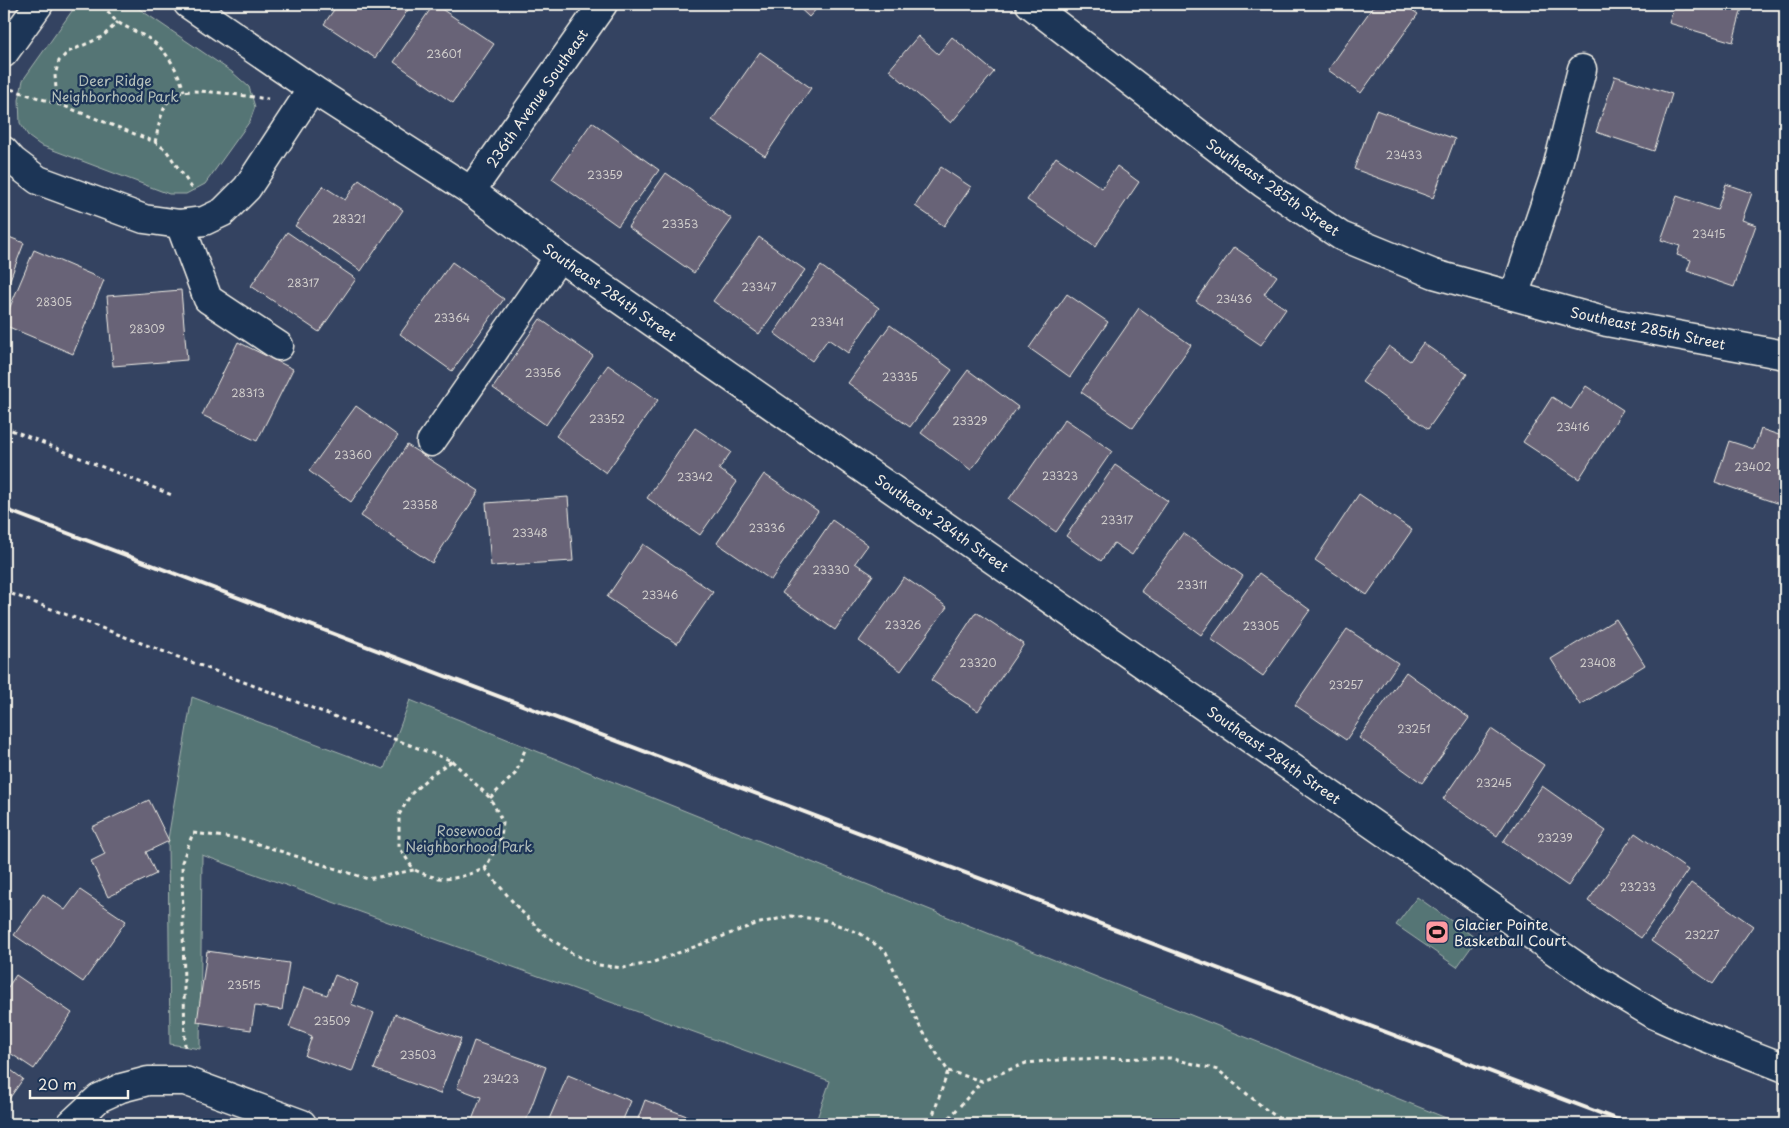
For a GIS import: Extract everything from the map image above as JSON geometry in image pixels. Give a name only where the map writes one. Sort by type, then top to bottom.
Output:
[{"type":"street","points":[[4,53],[39,4]]},
{"type":"street","name":"Southeast 284th Street","points":[[188,4],[307,96],[471,191],[559,257],[1595,979],[1655,1015],[1700,1035],[1785,1068]]},
{"type":"street","name":"236th Avenue Southeast","points":[[471,191],[603,4]]},
{"type":"street","name":"Southeast 285th Street","points":[[1030,4],[1264,184],[1340,236],[1434,274],[1607,322],[1785,355]]},
{"type":"street","points":[[1514,296],[1556,172],[1582,69]]},
{"type":"street","points":[[4,152],[13,162],[38,180],[144,219],[180,224],[204,221],[223,212],[247,188],[307,96]]},
{"type":"street","points":[[180,224],[208,299],[279,346]]},
{"type":"street","points":[[431,442],[559,257]]},
{"type":"street","points":[[71,1124],[99,1098],[121,1088],[148,1081],[185,1081],[302,1124]]},
{"type":"path","points":[[104,4],[109,15],[146,37],[160,48],[179,75],[184,91]]},
{"type":"path","points":[[57,104],[55,75],[60,61],[68,52],[102,37],[118,22]]},
{"type":"path","points":[[4,87],[57,104],[155,142],[166,150],[211,217]]},
{"type":"path","points":[[155,142],[166,104],[176,94],[184,91],[307,96]]},
{"type":"path","points":[[4,427],[172,495]]},
{"type":"path","points":[[4,591],[452,761],[490,798],[503,822],[501,838],[485,869],[443,880],[431,878],[414,870],[399,847],[399,815],[410,794],[432,774],[452,761]]},
{"type":"path","points":[[490,798],[516,773],[526,747]]},
{"type":"path","points":[[185,1081],[182,862],[193,833],[242,839],[368,879],[414,870]]},
{"type":"path","points":[[485,869],[519,909],[544,934],[573,954],[598,965],[623,968],[651,963],[756,924],[791,916],[826,920],[862,934],[886,952],[920,1027],[948,1070],[982,1082]]},
{"type":"path","points":[[944,1124],[982,1082],[1026,1063],[1070,1059],[1170,1058],[1218,1070],[1287,1124]]},
{"type":"path","points":[[930,1124],[948,1070]]},
{"type":"green space","name":"Deer Ridge Neighborhood Park","points":[[77,4],[132,4],[232,72],[249,87],[255,107],[250,121],[205,184],[186,194],[169,194],[40,145],[29,137],[20,123],[19,100],[23,80]]},
{"type":"green space","name":"Rosewood Neighborhood Park","points":[[192,697],[384,769],[410,700],[1461,1124],[815,1124],[830,1081],[202,855],[200,1049],[170,1044],[168,839]]},
{"type":"green space","name":"Glacier Pointe Basketball Court","points":[[1417,897],[1477,939],[1457,967],[1396,925]]},
{"type":"building","points":[[338,4],[412,4],[375,58],[324,24]]},
{"type":"building","points":[[434,4],[494,44],[453,103],[394,62]]},
{"type":"building","points":[[795,4],[821,4],[809,17]]},
{"type":"building","points":[[1375,4],[1403,4],[1418,14],[1361,93],[1328,70]]},
{"type":"building","points":[[1675,4],[1743,4],[1733,42],[1669,23]]},
{"type":"building","points":[[918,36],[938,54],[952,37],[994,72],[951,123],[889,70]]},
{"type":"building","points":[[760,52],[811,88],[765,156],[712,120]]},
{"type":"building","points":[[1615,76],[1672,94],[1654,151],[1596,132]]},
{"type":"building","points":[[1376,110],[1455,139],[1433,198],[1354,169]]},
{"type":"building","points":[[592,122],[659,170],[618,226],[552,179]]},
{"type":"building","points":[[1056,157],[1102,188],[1117,166],[1139,182],[1095,247],[1027,200]]},
{"type":"building","points":[[941,167],[971,187],[944,226],[915,206]]},
{"type":"building","points":[[666,173],[732,219],[694,273],[628,227]]},
{"type":"building","points":[[359,180],[403,210],[361,271],[295,226],[323,186],[345,200]]},
{"type":"building","points":[[1726,184],[1752,193],[1742,220],[1756,225],[1734,287],[1687,271],[1691,260],[1677,255],[1680,246],[1661,240],[1677,196],[1717,210]]},
{"type":"building","points":[[287,232],[356,279],[319,332],[251,286]]},
{"type":"building","points":[[4,235],[24,243],[4,295]]},
{"type":"building","points":[[759,237],[805,270],[759,334],[713,301]]},
{"type":"building","points":[[1234,247],[1277,276],[1264,294],[1286,309],[1261,345],[1196,301]]},
{"type":"building","points":[[34,250],[104,280],[73,354],[4,325]]},
{"type":"building","points":[[452,262],[504,299],[452,371],[400,334]]},
{"type":"building","points":[[821,266],[879,308],[848,353],[828,339],[812,361],[774,333]]},
{"type":"building","points":[[181,290],[187,360],[113,366],[107,296]]},
{"type":"building","points":[[1067,294],[1108,322],[1070,377],[1029,348]]},
{"type":"building","points":[[1139,308],[1191,345],[1133,428],[1081,392]]},
{"type":"building","points":[[540,319],[593,356],[546,425],[493,388]]},
{"type":"building","points":[[890,325],[952,370],[910,427],[848,383]]},
{"type":"building","points":[[238,342],[293,369],[257,441],[202,415]]},
{"type":"building","points":[[1423,343],[1467,374],[1428,429],[1362,382],[1389,346],[1410,361]]},
{"type":"building","points":[[608,365],[658,400],[606,473],[556,436]]},
{"type":"building","points":[[968,370],[1018,407],[971,470],[921,433]]},
{"type":"building","points":[[1586,386],[1623,410],[1579,479],[1523,442],[1552,397],[1571,409]]},
{"type":"building","points":[[356,406],[398,436],[351,502],[309,471]]},
{"type":"building","points":[[1065,419],[1112,451],[1056,532],[1009,499]]},
{"type":"building","points":[[695,428],[731,452],[719,469],[737,482],[700,535],[647,498]]},
{"type":"building","points":[[1761,429],[1785,437],[1785,506],[1715,482],[1729,441],[1754,449]]},
{"type":"building","points":[[407,445],[479,491],[432,563],[361,516]]},
{"type":"building","points":[[1115,465],[1168,501],[1132,555],[1114,543],[1101,561],[1066,536]]},
{"type":"building","points":[[764,474],[818,511],[771,580],[717,543]]},
{"type":"building","points":[[1359,494],[1412,530],[1367,595],[1315,560]]},
{"type":"building","points":[[568,497],[573,561],[491,566],[486,503]]},
{"type":"building","points":[[832,520],[868,545],[855,563],[873,575],[835,630],[782,593]]},
{"type":"building","points":[[1183,533],[1243,576],[1201,635],[1141,591]]},
{"type":"building","points":[[643,544],[713,592],[677,644],[607,597]]},
{"type":"building","points":[[1259,573],[1310,610],[1263,676],[1211,639]]},
{"type":"building","points":[[904,577],[947,607],[901,671],[859,641]]},
{"type":"building","points":[[976,612],[1024,644],[978,711],[931,680]]},
{"type":"building","points":[[1616,619],[1645,665],[1580,705],[1551,659]]},
{"type":"building","points":[[1347,629],[1398,663],[1346,740],[1295,705]]},
{"type":"building","points":[[1406,672],[1469,718],[1422,783],[1359,738]]},
{"type":"building","points":[[1491,729],[1544,765],[1497,836],[1443,799]]},
{"type":"building","points":[[1542,786],[1606,831],[1568,886],[1503,842]]},
{"type":"building","points":[[149,800],[169,841],[146,852],[156,874],[108,897],[91,861],[105,854],[92,827]]},
{"type":"building","points":[[1635,833],[1688,870],[1641,938],[1588,901]]},
{"type":"building","points":[[1691,883],[1753,926],[1713,984],[1651,941]]},
{"type":"building","points":[[80,890],[126,921],[83,982],[14,935],[43,894],[65,910]]},
{"type":"building","points":[[207,951],[289,963],[282,1010],[255,1006],[251,1030],[197,1022]]},
{"type":"building","points":[[16,975],[72,1013],[34,1069],[4,1049],[4,993]]},
{"type":"building","points":[[335,975],[358,984],[351,1004],[374,1013],[352,1072],[305,1056],[312,1036],[289,1027],[304,987],[327,995]]},
{"type":"building","points":[[395,1014],[461,1039],[440,1094],[374,1069]]},
{"type":"building","points":[[474,1041],[546,1067],[525,1124],[483,1124],[472,1120],[481,1097],[457,1088]]},
{"type":"building","points":[[4,1065],[23,1079],[4,1106]]},
{"type":"building","points":[[568,1075],[631,1101],[621,1124],[547,1124]]},
{"type":"building","points":[[645,1100],[705,1123],[705,1124],[636,1124]]},
{"type":"railway","points":[[4,509],[1629,1124]]},
{"type":"place","name":"Glacier Pointe Basketball Court","points":[[1437,932]]}]
